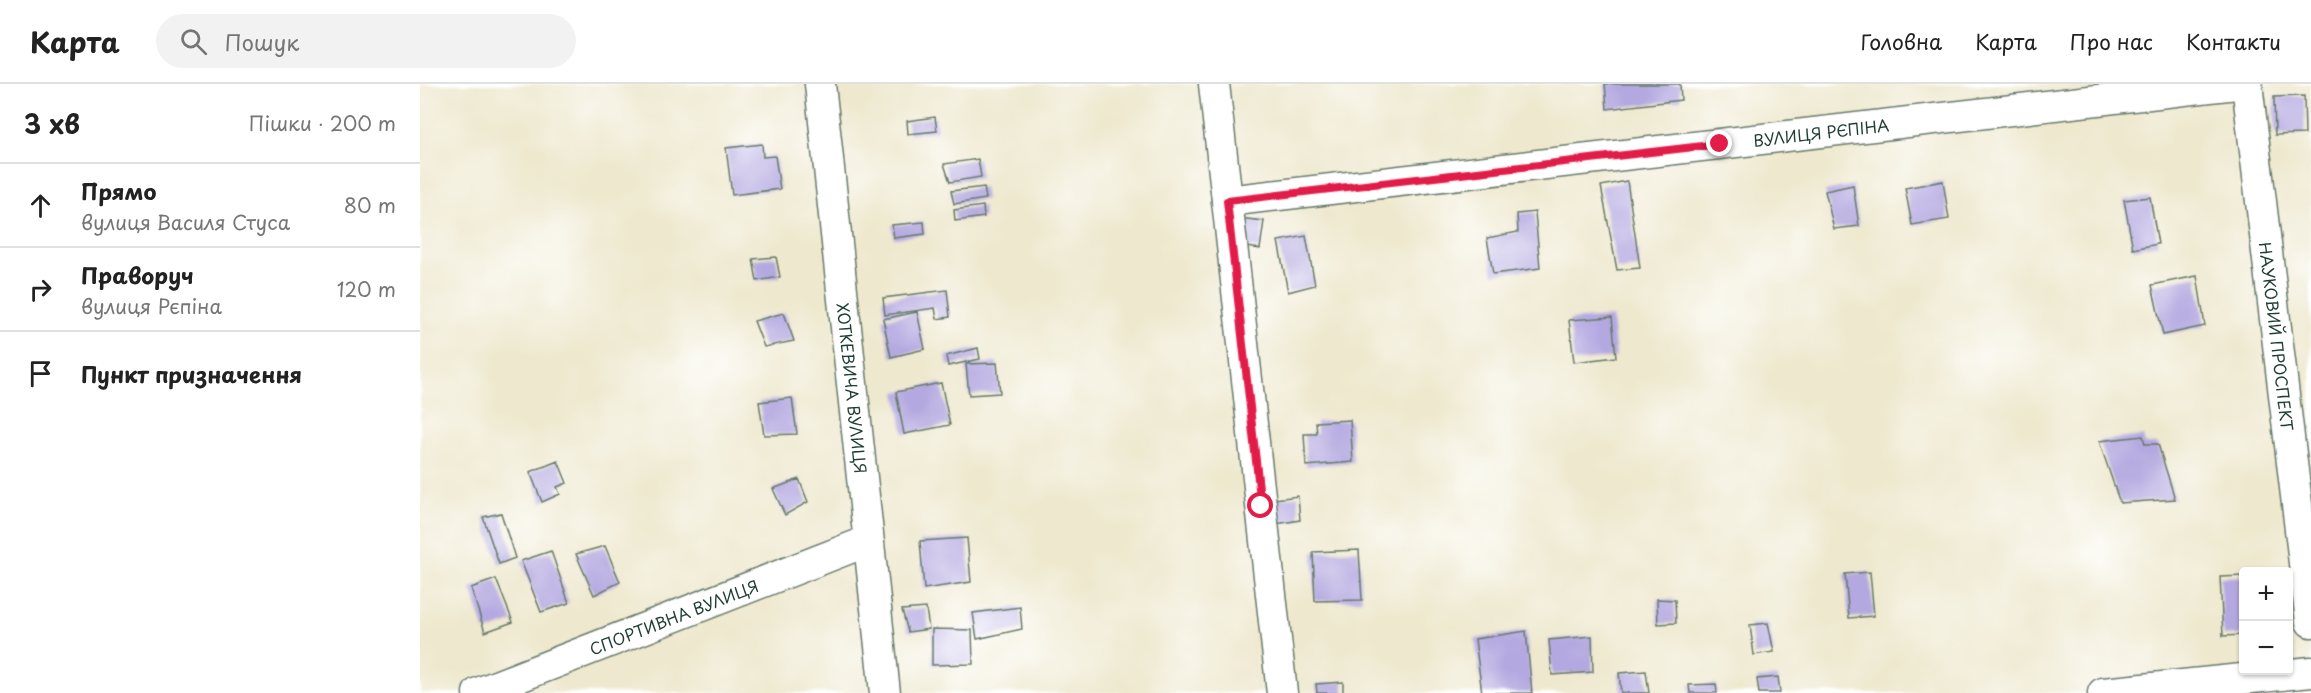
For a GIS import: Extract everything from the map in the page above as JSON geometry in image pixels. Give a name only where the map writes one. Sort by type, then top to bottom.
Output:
[{"type":"street","name":"ХОТКЕВИЧА ВУЛИЦЯ","points":[[820,84],[885,693]]},
{"type":"street","points":[[1214,84],[1282,693]]},
{"type":"street","name":"ВУЛИЦЯ РЄПІНА","points":[[1227,201],[2236,84]]},
{"type":"street","name":"НАУКОВИЙ ПРОСПЕКТ","points":[[2247,84],[2311,622]]},
{"type":"street","name":"СПОРТИВНА ВУЛИЦЯ","points":[[478,693],[868,541]]},
{"type":"street","points":[[2103,693],[2311,672]]},
{"type":"building","points":[[1605,84],[1680,84],[1681,100],[1607,109]]},
{"type":"building","points":[[2304,96],[2305,134],[2275,135],[2274,97]]},
{"type":"building","points":[[935,117],[937,131],[908,134],[907,121]]},
{"type":"building","points":[[762,144],[763,157],[775,156],[780,189],[732,195],[726,148]]},
{"type":"building","points":[[978,159],[981,177],[950,182],[944,164]]},
{"type":"building","points":[[1627,181],[1640,268],[1617,270],[1601,186]]},
{"type":"building","points":[[1943,181],[1949,219],[1912,225],[1905,188]]},
{"type":"building","points":[[1853,185],[1859,226],[1834,229],[1825,191]]},
{"type":"building","points":[[984,187],[986,199],[954,204],[951,191]]},
{"type":"building","points":[[2150,197],[2158,244],[2133,249],[2124,200]]},
{"type":"building","points":[[983,206],[984,217],[955,221],[954,210]]},
{"type":"building","points":[[1535,212],[1540,268],[1493,274],[1487,238],[1518,232],[1517,214]]},
{"type":"building","points":[[1238,218],[1264,221],[1260,249],[1234,245]]},
{"type":"building","points":[[924,222],[925,234],[894,238],[892,225]]},
{"type":"building","points":[[1306,236],[1315,285],[1288,292],[1278,241]]},
{"type":"building","points":[[776,257],[780,277],[757,281],[753,259]]},
{"type":"building","points":[[2197,276],[2205,326],[2163,335],[2152,285]]},
{"type":"building","points":[[947,290],[950,317],[937,319],[935,308],[885,315],[883,298]]},
{"type":"building","points":[[917,312],[925,349],[891,357],[883,319]]},
{"type":"building","points":[[784,313],[794,341],[764,347],[754,321]]},
{"type":"building","points":[[1612,317],[1616,357],[1574,362],[1569,320]]},
{"type":"building","points":[[978,348],[980,359],[948,366],[946,356]]},
{"type":"building","points":[[997,363],[1000,393],[969,395],[966,364]]},
{"type":"building","points":[[941,383],[950,425],[904,434],[896,392]]},
{"type":"building","points":[[792,398],[797,434],[764,435],[759,402]]},
{"type":"building","points":[[1350,420],[1353,462],[1306,466],[1304,434],[1317,434],[1316,422]]},
{"type":"building","points":[[2143,436],[2145,444],[2158,444],[2175,499],[2120,503],[2099,441]]},
{"type":"building","points":[[558,461],[567,483],[557,487],[560,494],[542,502],[530,472]]},
{"type":"building","points":[[799,479],[808,502],[785,515],[773,489]]},
{"type":"building","points":[[1298,496],[1300,520],[1270,525],[1267,500]]},
{"type":"building","points":[[501,513],[515,558],[499,564],[483,517]]},
{"type":"building","points":[[967,538],[971,582],[924,589],[920,541]]},
{"type":"building","points":[[605,546],[620,582],[594,595],[576,554]]},
{"type":"building","points":[[1359,550],[1362,600],[1315,601],[1313,552]]},
{"type":"building","points":[[551,551],[569,603],[541,612],[521,561]]},
{"type":"building","points":[[1870,572],[1874,616],[1849,618],[1845,574]]},
{"type":"building","points":[[2239,576],[2239,635],[2223,636],[2220,577]]},
{"type":"building","points":[[496,579],[513,622],[485,632],[471,588]]},
{"type":"building","points":[[1657,599],[1675,600],[1676,623],[1658,624]]},
{"type":"building","points":[[1020,607],[1022,629],[977,639],[973,613]]},
{"type":"building","points":[[926,608],[929,629],[908,632],[902,610]]},
{"type":"building","points":[[1768,623],[1774,652],[1754,655],[1750,625]]},
{"type":"building","points":[[932,629],[972,630],[973,664],[932,665]]},
{"type":"building","points":[[1526,631],[1532,693],[1482,693],[1475,639]]},
{"type":"building","points":[[1592,636],[1593,672],[1552,675],[1549,640]]},
{"type":"building","points":[[1646,671],[1649,693],[1621,693],[1619,673]]},
{"type":"building","points":[[1778,677],[1780,693],[1759,693],[1757,679]]},
{"type":"building","points":[[1343,682],[1343,693],[1317,693],[1316,684]]},
{"type":"building","points":[[1716,684],[1717,693],[1690,693],[1689,685]]},
{"type":"route","points":[[1261,506],[1227,201],[1720,144]]}]
